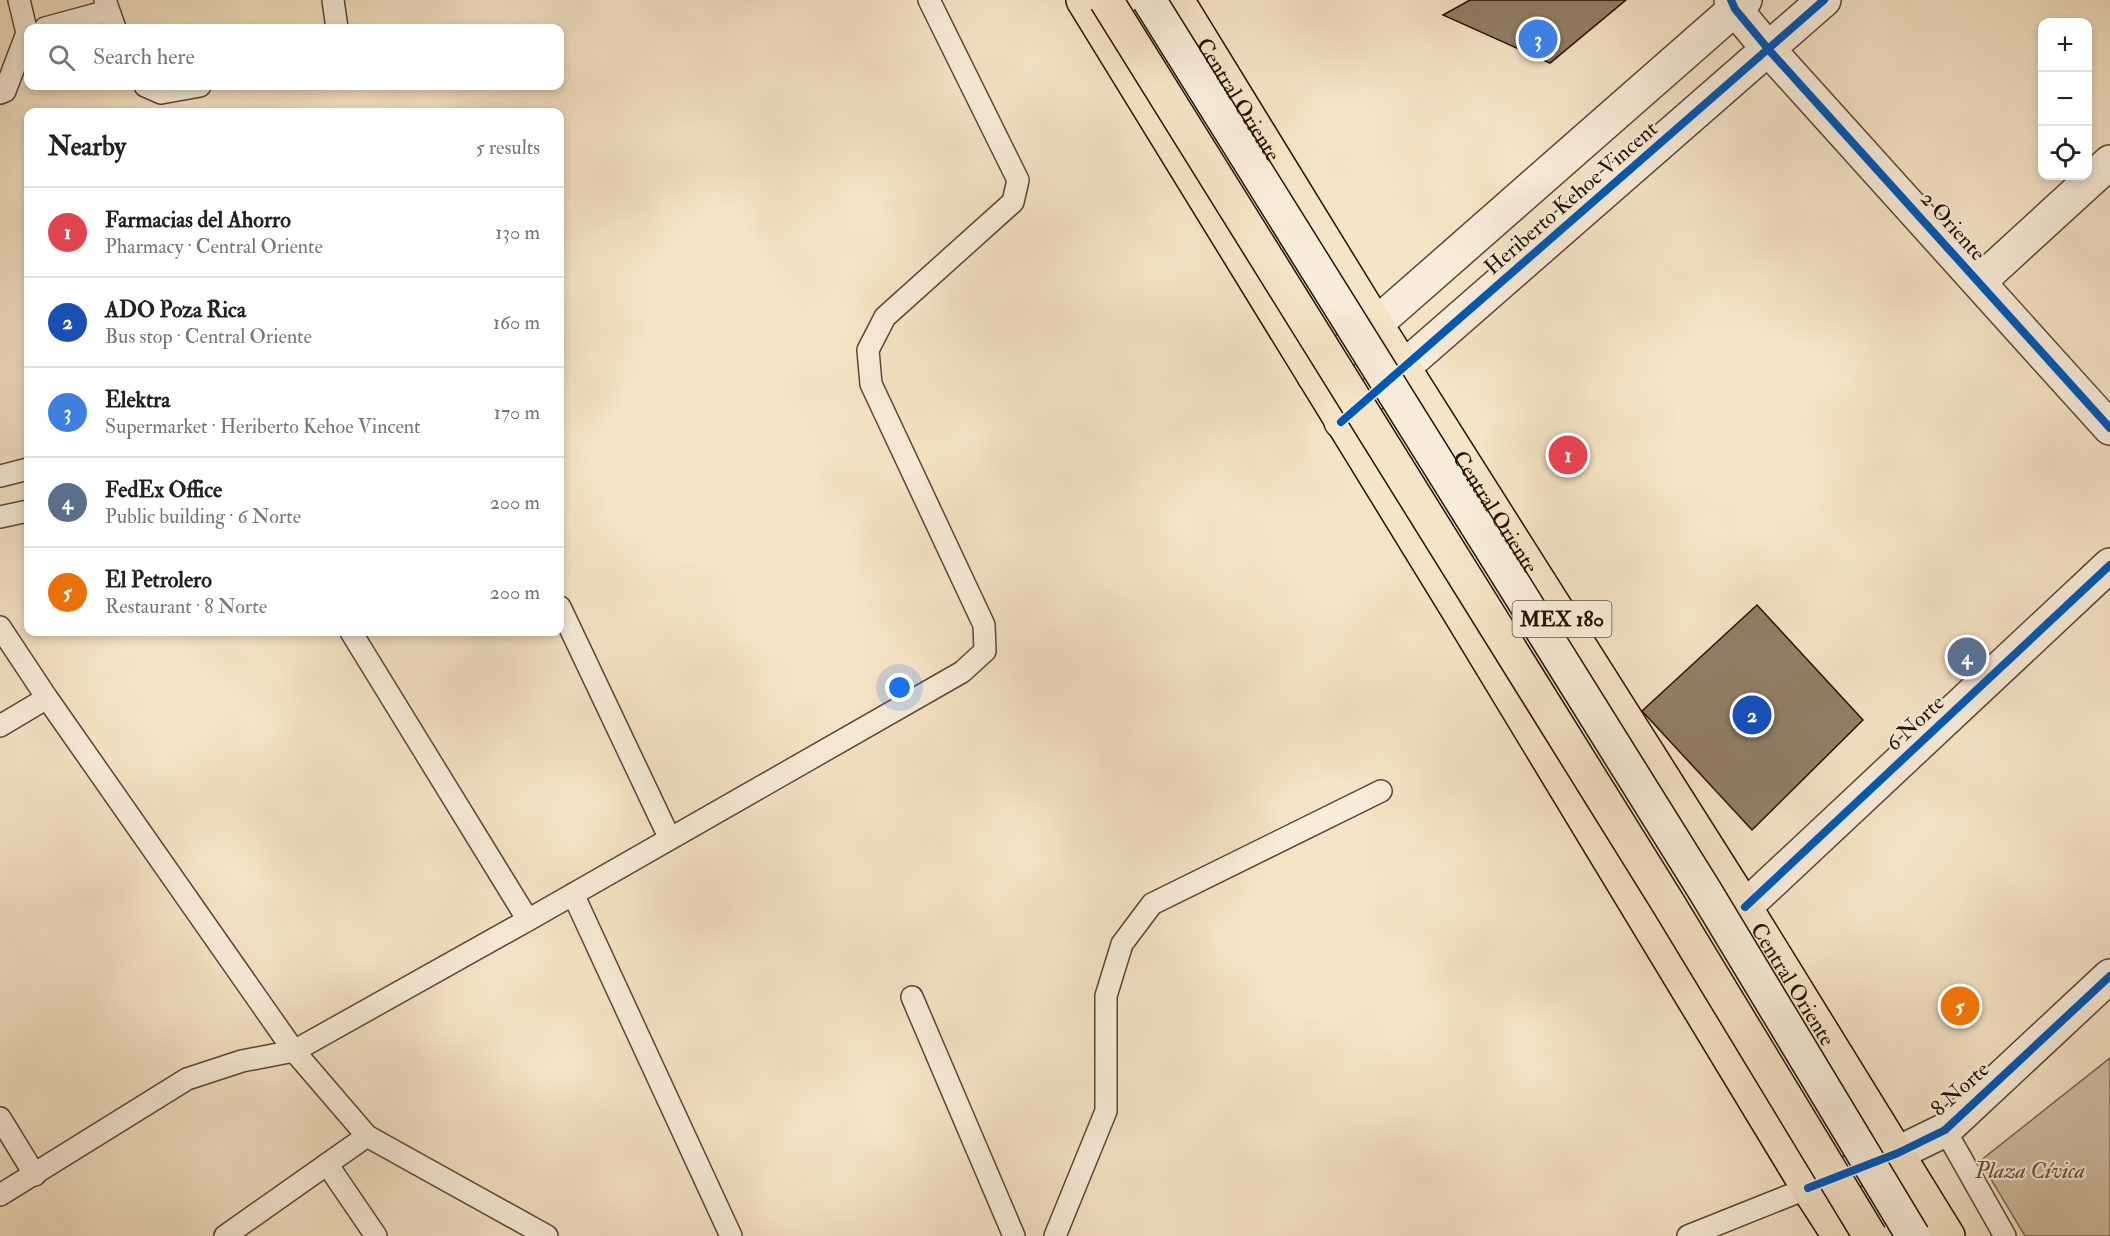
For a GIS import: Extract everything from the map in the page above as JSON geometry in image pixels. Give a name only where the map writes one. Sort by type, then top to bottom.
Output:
[{"type":"main road","name":"MEX 180","points":[[1083,0],[1839,1236]]},
{"type":"main road","points":[[1106,0],[1655,883],[1870,1236]]},
{"type":"main road","name":"Central Oriente","points":[[1177,0],[1376,324],[1898,1153],[1932,1229]]},
{"type":"street","points":[[1149,0],[1699,881],[1932,1229]]},
{"type":"street","name":"Heriberto Kehoe Vincent","points":[[1341,422],[1824,0]]},
{"type":"street","name":"Heriberto Kehoe Vincent","points":[[1314,376],[1376,324],[1737,3]]},
{"type":"street","name":"2 Oriente","points":[[1737,3],[1769,50],[2110,428]]},
{"type":"street","points":[[1979,282],[2110,162]]},
{"type":"street","name":"6 Norte","points":[[1745,907],[2110,565]]},
{"type":"street","name":"8 Norte","points":[[1808,1188],[1898,1153],[1945,1130],[2110,976]]},
{"type":"lane","points":[[19,0],[30,24]]},
{"type":"lane","points":[[333,0],[336,24]]},
{"type":"lane","points":[[0,1195],[187,1079],[242,1060],[294,1051],[962,672],[985,651],[984,625],[871,384],[868,350],[885,317],[1013,202],[1017,180],[929,0]]},
{"type":"lane","points":[[66,24],[109,13]]},
{"type":"lane","points":[[0,93],[5,91],[24,52]]},
{"type":"lane","points":[[154,90],[161,93],[178,90]]},
{"type":"lane","points":[[0,476],[24,470]]},
{"type":"lane","points":[[0,517],[24,512]]},
{"type":"lane","points":[[564,616],[669,839]]},
{"type":"lane","points":[[0,627],[47,698],[294,1051],[368,1136],[547,1236]]},
{"type":"lane","points":[[353,636],[528,920]]},
{"type":"lane","points":[[0,726],[47,698]]},
{"type":"lane","points":[[1055,1236],[1106,1111],[1106,996],[1122,944],[1152,904],[1381,791]]},
{"type":"lane","points":[[573,894],[731,1236]]},
{"type":"lane","points":[[912,997],[1014,1236]]},
{"type":"lane","points":[[0,1118],[35,1175]]},
{"type":"lane","points":[[1945,1130],[2005,1236]]},
{"type":"lane","points":[[225,1236],[368,1136]]},
{"type":"lane","points":[[327,1164],[376,1236]]},
{"type":"lane","points":[[1689,1236],[1808,1188]]},
{"type":"lane","points":[[1899,1236],[1932,1229]]},
{"type":"green space","name":"Plaza Cívica","points":[[2110,1058],[2110,1236],[2025,1236],[1980,1161]]},
{"type":"building","points":[[1470,0],[1626,0],[1550,63],[1443,15]]},
{"type":"building","points":[[1757,605],[1863,720],[1752,830],[1642,711]]},
{"type":"cycle path","points":[[1731,0],[1735,9],[1769,50],[2110,428]]},
{"type":"cycle path","points":[[1341,422],[1824,0]]},
{"type":"cycle path","points":[[1745,907],[2110,565]]},
{"type":"cycle path","points":[[1808,1188],[1898,1153],[1945,1130],[2110,976]]},
{"type":"place","name":"Elektra","points":[[1538,39]]},
{"type":"place","name":"Farmacias del Ahorro","points":[[1568,455]]},
{"type":"place","name":"FedEx Office","points":[[1967,657]]},
{"type":"place","name":"ADO Poza Rica","points":[[1752,715]]},
{"type":"place","name":"El Petrolero","points":[[1960,1006]]}]
